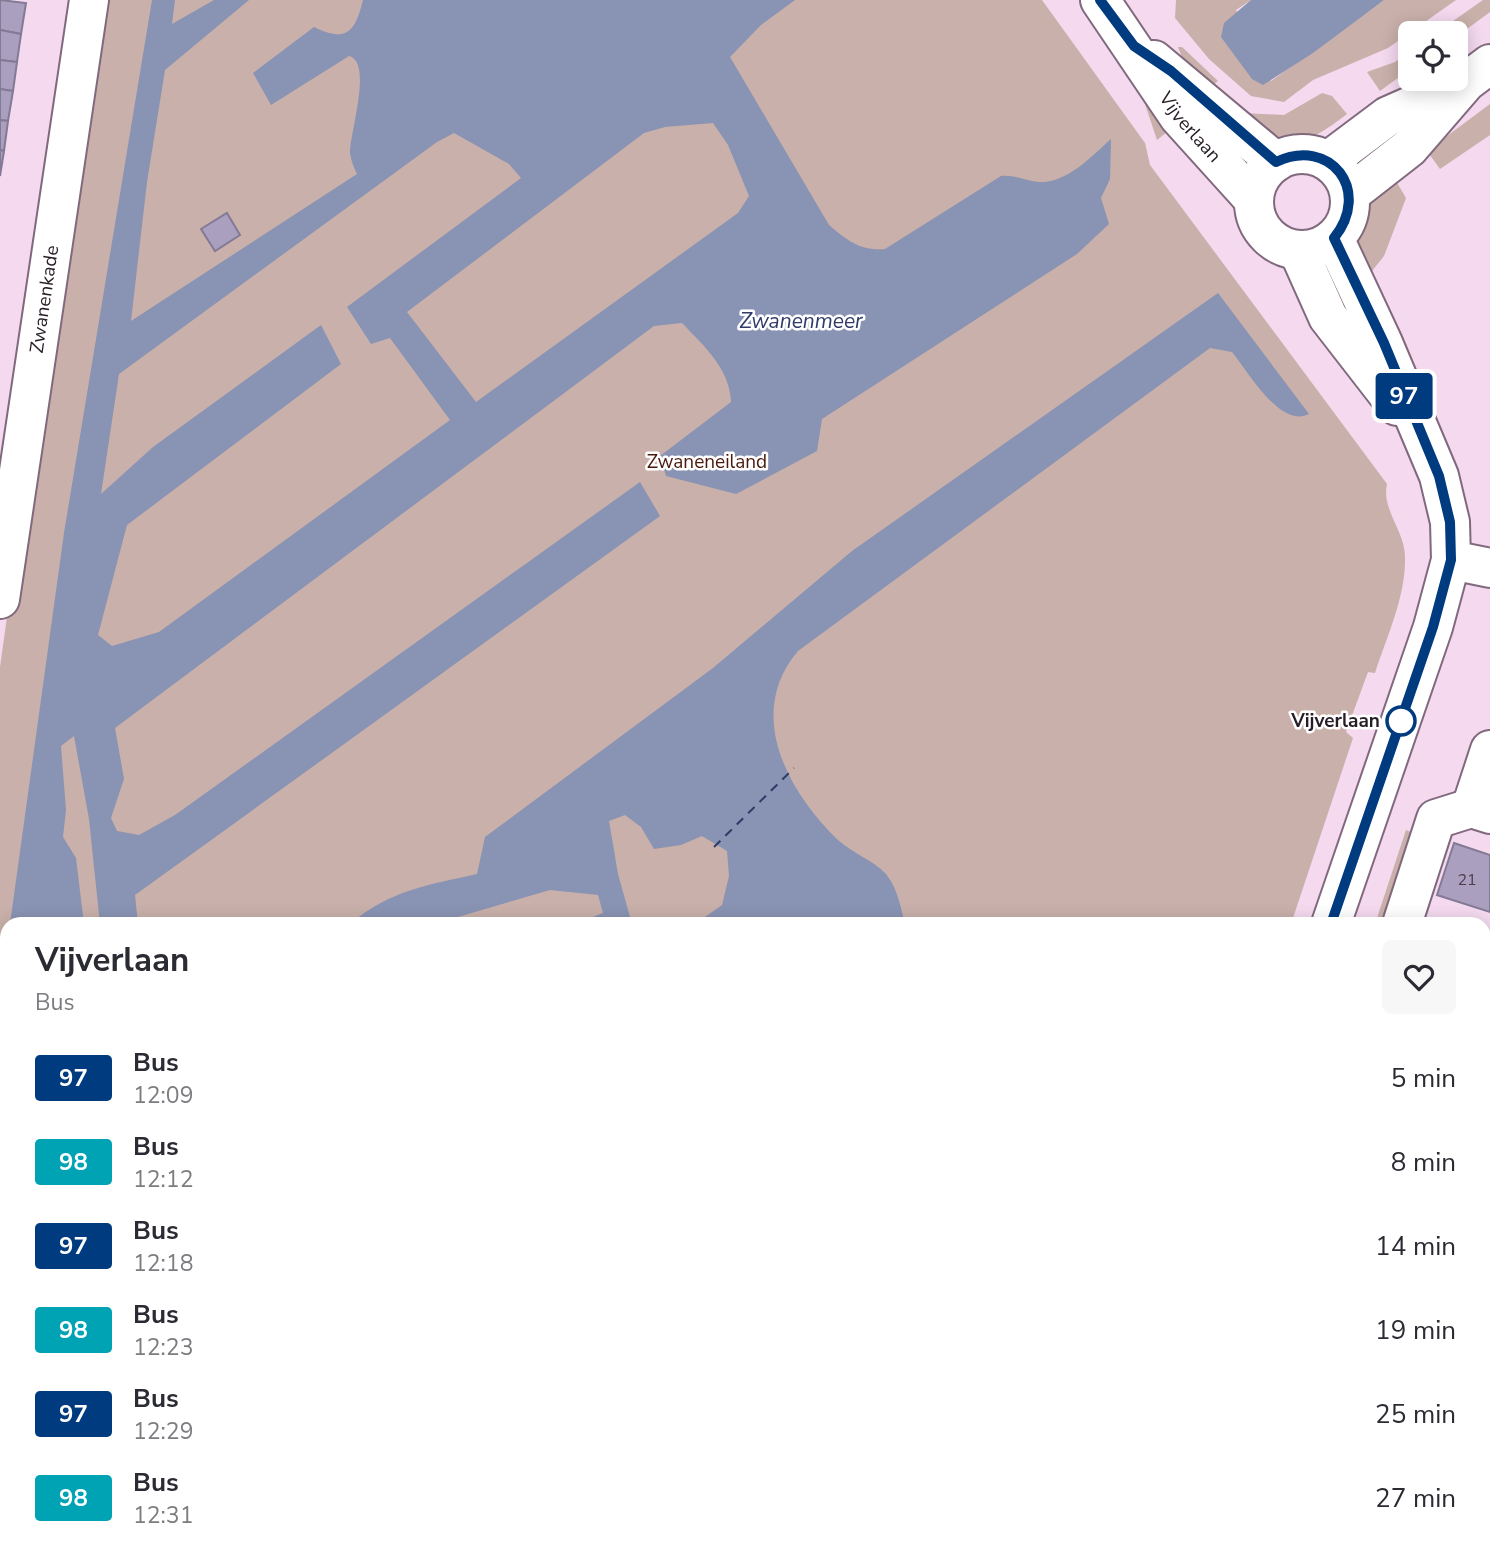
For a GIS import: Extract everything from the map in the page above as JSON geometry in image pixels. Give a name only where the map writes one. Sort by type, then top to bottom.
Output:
[{"type":"street","name":"Zwanenkade","points":[[0,599],[89,0]]},
{"type":"street","name":"Vijverlaan","points":[[1124,18],[1171,71],[1276,162]]},
{"type":"street","name":"Vijverlaan","points":[[1124,18],[1179,117],[1254,200]]},
{"type":"street","points":[[1328,162],[1388,116],[1478,73]]},
{"type":"street","points":[[1349,194],[1409,148],[1478,73]]},
{"type":"street","points":[[1296,154],[1307,154],[1328,162],[1342,176],[1349,194],[1348,218],[1334,238],[1317,247],[1298,250],[1287,248],[1266,234],[1255,212],[1254,200],[1260,178],[1276,162],[1296,154]]},
{"type":"street","points":[[1333,917],[1433,627],[1451,560],[1450,522],[1439,476],[1384,343],[1334,238]]},
{"type":"street","points":[[1298,250],[1328,317],[1355,355],[1419,432]]},
{"type":"street","points":[[1451,560],[1490,568]]},
{"type":"street","points":[[1404,917],[1436,819],[1481,811],[1490,750]]},
{"type":"green space","name":"Zwaneneiland","points":[[93,0],[1042,0],[1145,143],[1150,165],[1387,484],[1387,502],[1404,547],[1405,557],[1395,616],[1375,673],[1368,672],[1346,732],[1353,738],[1293,917],[0,917],[0,667]]},
{"type":"green space","points":[[1176,0],[1251,0],[1236,10],[1271,81],[1384,0],[1456,0],[1426,21],[1398,21],[1398,41],[1388,48],[1313,80],[1284,102],[1251,96],[1209,59],[1175,18]]},
{"type":"green space","points":[[1483,0],[1490,0],[1490,12],[1468,28],[1468,21],[1453,21]]},
{"type":"green space","points":[[1178,47],[1182,47],[1218,81],[1204,92],[1183,60]]},
{"type":"green space","points":[[1398,60],[1398,78],[1380,91],[1367,72]]},
{"type":"green space","points":[[1322,93],[1332,96],[1347,114],[1306,139],[1284,139],[1243,113],[1284,115]]},
{"type":"green space","points":[[1147,94],[1172,128],[1157,140],[1143,98]]},
{"type":"green space","points":[[1490,104],[1490,135],[1440,169],[1427,151]]},
{"type":"green space","points":[[1393,176],[1406,198],[1384,256],[1368,276],[1353,246],[1354,225],[1364,206]]},
{"type":"green space","points":[[1406,830],[1416,834],[1391,917],[1377,917]]},
{"type":"water","name":"Zwanenmeer","points":[[152,0],[175,0],[172,24],[214,0],[249,0],[165,70],[147,182],[131,321],[357,174],[350,153],[360,84],[356,61],[349,56],[271,105],[253,73],[314,27],[334,34],[348,32],[357,20],[363,0],[795,0],[761,25],[730,57],[829,225],[861,247],[885,249],[1001,176],[1045,182],[1055,180],[1081,165],[1111,139],[1110,179],[1101,198],[1109,224],[1077,254],[822,419],[817,451],[736,494],[666,476],[660,456],[731,402],[730,390],[721,369],[707,349],[682,323],[654,326],[115,728],[124,779],[111,818],[117,831],[139,835],[175,815],[640,482],[660,516],[135,895],[137,917],[99,917],[89,819],[74,736],[61,746],[66,810],[63,837],[76,858],[83,917],[11,917],[64,533]],"holes":[[[713,123],[728,145],[749,196],[738,213],[476,402],[407,312],[644,133],[665,127]],[[454,133],[509,164],[521,178],[347,307],[371,344],[390,338],[450,420],[159,632],[112,646],[98,635],[127,525],[341,364],[321,325],[153,447],[101,494],[119,374],[437,142]]]},
{"type":"water","points":[[1251,0],[1384,0],[1313,53],[1263,85],[1252,79],[1221,37],[1224,23]]},
{"type":"water","points":[[1218,293],[1309,414],[1298,416],[1276,406],[1232,352],[1210,348],[798,651],[782,675],[775,700],[774,725],[779,750],[789,775],[819,820],[838,840],[875,865],[890,879],[903,917],[705,917],[722,905],[729,876],[727,851],[702,836],[681,845],[654,849],[641,827],[625,815],[609,821],[618,874],[630,917],[592,917],[603,913],[598,895],[550,890],[458,917],[360,917],[380,903],[410,890],[477,874],[485,837],[713,668],[852,551]]},
{"type":"building","points":[[0,0],[26,3],[21,34],[0,30]]},
{"type":"building","points":[[0,30],[21,34],[17,62],[0,60]]},
{"type":"building","points":[[0,60],[17,62],[13,91],[0,89]]},
{"type":"building","points":[[0,89],[13,91],[8,121],[0,120]]},
{"type":"building","points":[[0,120],[8,121],[4,151],[0,150]]},
{"type":"building","points":[[0,150],[4,151],[0,176]]},
{"type":"building","points":[[227,213],[240,235],[215,251],[201,229]]},
{"type":"building","points":[[1454,843],[1490,855],[1490,912],[1437,895]]},
{"type":"ferry route","points":[[714,847],[794,768]]},
{"type":"bus line","name":"97","points":[[1100,0],[1134,46],[1171,71],[1276,162],[1296,154],[1307,154],[1328,162],[1342,176],[1347,185],[1350,206],[1348,218],[1334,238],[1384,343],[1439,476],[1450,522],[1451,560],[1433,627],[1333,917]]},
{"type":"place","name":"Vijverlaan","points":[[1401,721]]}]
